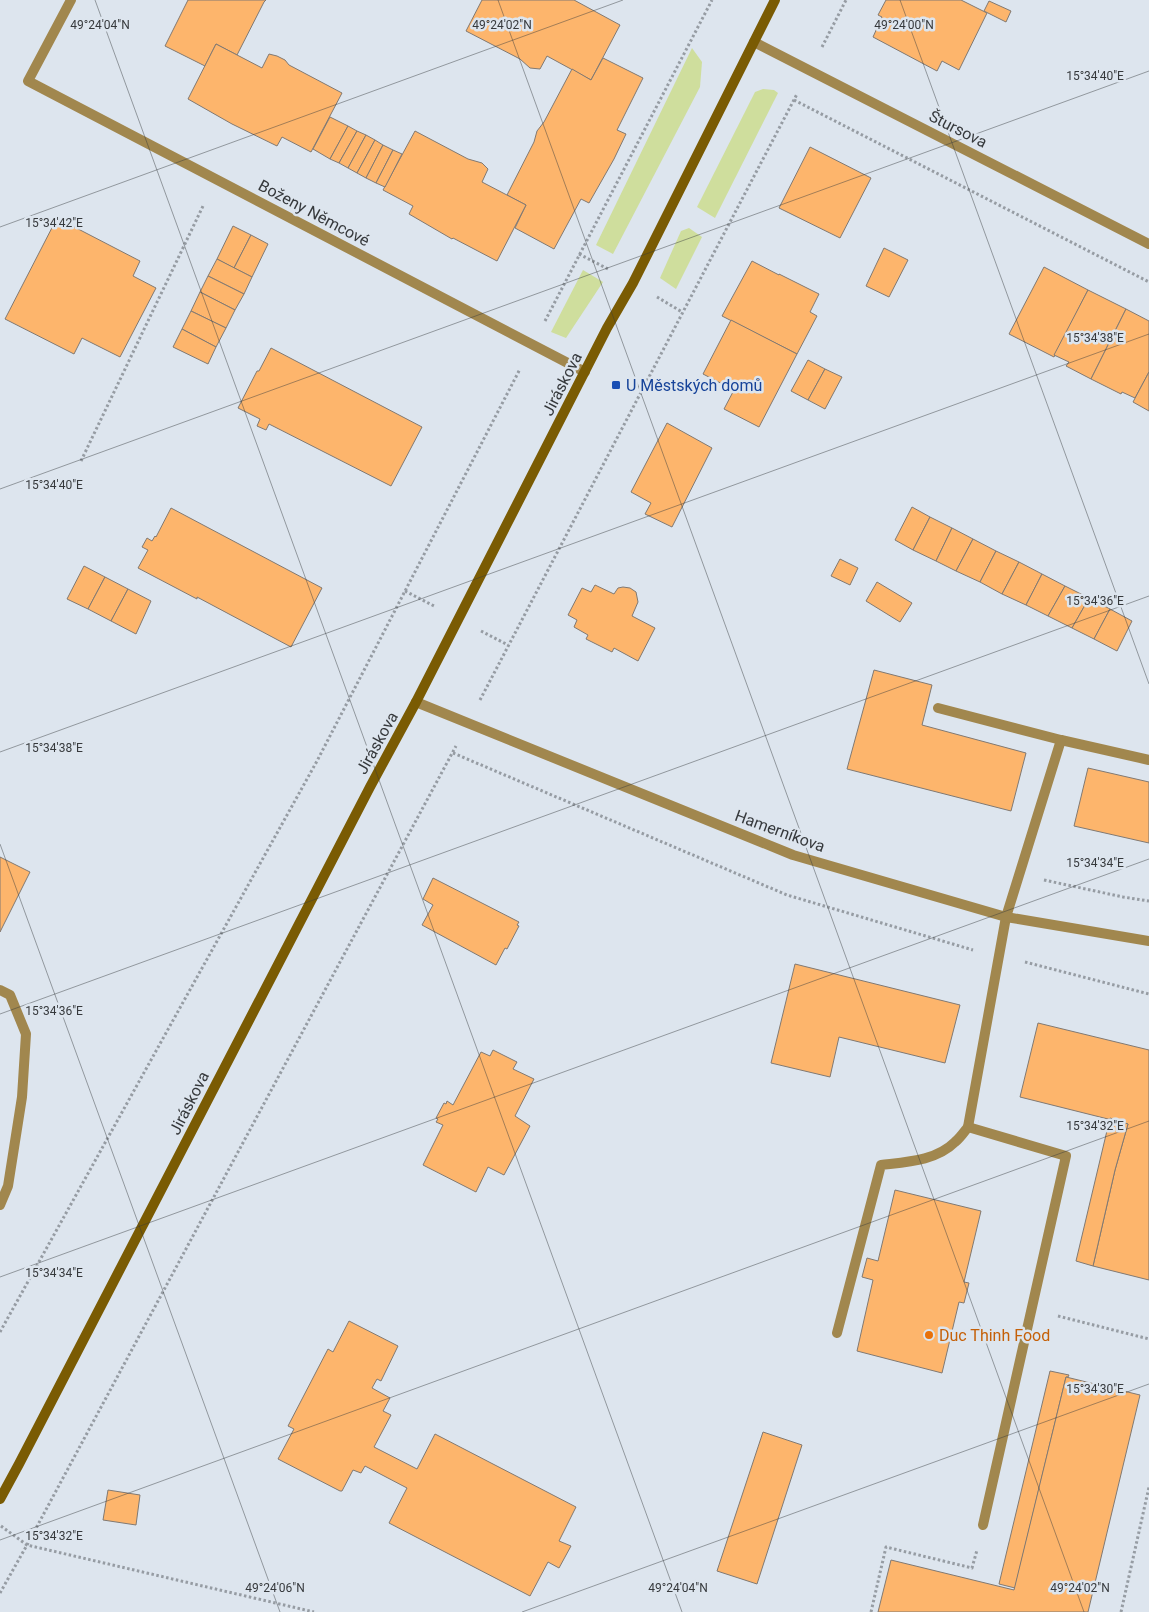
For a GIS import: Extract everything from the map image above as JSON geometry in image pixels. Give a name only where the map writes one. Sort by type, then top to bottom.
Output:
[{"type":"main road","name":"Jiráskova","points":[[0,1499],[416,702],[633,282],[775,0]]},
{"type":"street","name":"Boženy Němcové","points":[[71,0],[28,81],[585,372]]},
{"type":"street","name":"Štursova","points":[[754,42],[1149,244]]},
{"type":"street","name":"Hamerníkova","points":[[416,702],[793,855],[1006,917],[1149,941]]},
{"type":"street","points":[[938,708],[1061,740],[1149,760]]},
{"type":"street","points":[[837,1333],[881,1165],[916,1161],[933,1156],[954,1144],[968,1127],[1006,917],[1061,740]]},
{"type":"street","points":[[0,990],[10,996],[26,1034],[22,1097],[8,1186],[0,1205]]},
{"type":"street","points":[[968,1127],[1066,1156],[983,1525]]},
{"type":"path","points":[[0,1332],[317,761],[712,0]]},
{"type":"path","points":[[810,70],[846,0]]},
{"type":"path","points":[[0,1593],[468,723],[794,100],[1149,282]]},
{"type":"path","points":[[81,461],[216,178]]},
{"type":"path","points":[[1020,874],[1149,901]]},
{"type":"path","points":[[1066,1318],[1149,1339]]},
{"type":"path","points":[[1121,1612],[1149,1486]]},
{"type":"path","points":[[0,1525],[27,1545],[314,1612]]},
{"type":"path","points":[[871,1612],[886,1547],[972,1568],[983,1525]]},
{"type":"green space","points":[[692,48],[702,62],[700,87],[613,254],[596,245]]},
{"type":"green space","points":[[763,89],[774,90],[778,93],[715,218],[697,207],[755,92]]},
{"type":"green space","points":[[689,228],[702,237],[676,289],[660,278],[681,231]]},
{"type":"green space","points":[[583,270],[603,282],[566,338],[551,332]]},
{"type":"building","points":[[188,0],[266,0],[237,55],[216,44],[205,66],[165,46]]},
{"type":"building","points":[[482,0],[574,0],[620,25],[591,80],[547,56],[540,69],[530,68],[520,59],[466,31]]},
{"type":"building","points":[[886,0],[961,0],[987,13],[959,70],[942,61],[937,71],[873,37],[882,17],[878,15]]},
{"type":"building","points":[[989,1],[1011,11],[1006,22],[984,11]]},
{"type":"building","points":[[216,44],[262,68],[269,54],[277,56],[285,60],[289,65],[342,93],[311,152],[282,137],[277,146],[232,124],[188,99]]},
{"type":"building","points":[[603,58],[643,78],[617,130],[626,134],[614,159],[589,203],[581,199],[554,249],[515,228],[526,205],[507,195],[534,142],[537,131],[544,122],[572,69],[591,80]]},
{"type":"building","points":[[330,117],[348,126],[330,159],[313,149]]},
{"type":"building","points":[[348,126],[357,131],[339,163],[330,159]]},
{"type":"building","points":[[357,131],[366,135],[348,168],[339,163]]},
{"type":"building","points":[[415,131],[468,159],[482,163],[488,169],[482,182],[526,205],[497,261],[452,239],[409,214],[413,206],[383,190]]},
{"type":"building","points":[[366,135],[375,140],[357,173],[348,168]]},
{"type":"building","points":[[375,140],[383,145],[366,178],[357,173]]},
{"type":"building","points":[[383,145],[393,150],[376,183],[366,178]]},
{"type":"building","points":[[810,147],[871,178],[840,238],[779,208]]},
{"type":"building","points":[[393,150],[402,154],[385,187],[376,183]]},
{"type":"building","points":[[57,218],[140,261],[133,276],[156,288],[120,357],[82,338],[74,354],[5,319]]},
{"type":"building","points":[[233,226],[251,235],[234,268],[217,259]]},
{"type":"building","points":[[251,235],[268,244],[252,277],[234,268]]},
{"type":"building","points":[[884,248],[908,260],[889,297],[866,286]]},
{"type":"building","points":[[217,259],[252,277],[244,294],[208,276]]},
{"type":"building","points":[[752,261],[819,294],[810,312],[817,316],[797,354],[722,316]]},
{"type":"building","points":[[1044,267],[1088,290],[1054,357],[1009,334]]},
{"type":"building","points":[[208,276],[244,294],[235,310],[200,292]]},
{"type":"building","points":[[1088,290],[1126,309],[1091,379],[1066,366],[1069,362],[1054,355]]},
{"type":"building","points":[[200,292],[235,310],[226,328],[191,311]]},
{"type":"building","points":[[1126,309],[1149,321],[1149,372],[1135,398],[1122,392],[1121,394],[1091,379]]},
{"type":"building","points":[[191,311],[226,328],[216,347],[182,329]]},
{"type":"building","points":[[731,320],[797,354],[759,427],[724,409],[734,390],[703,374]]},
{"type":"building","points":[[182,329],[216,347],[208,364],[173,347]]},
{"type":"building","points":[[271,348],[422,427],[391,486],[269,424],[266,430],[257,426],[260,419],[238,408]]},
{"type":"building","points":[[808,360],[825,369],[808,400],[791,391]]},
{"type":"building","points":[[825,369],[842,377],[825,409],[808,400]]},
{"type":"building","points":[[1149,372],[1149,411],[1133,402]]},
{"type":"building","points":[[667,423],[712,448],[672,527],[645,514],[651,503],[631,492]]},
{"type":"building","points":[[912,507],[930,517],[913,550],[895,540]]},
{"type":"building","points":[[171,508],[322,588],[291,647],[138,568],[148,550],[142,547],[147,538],[152,541],[156,537]]},
{"type":"building","points":[[930,517],[952,528],[936,561],[913,550]]},
{"type":"building","points":[[952,528],[973,539],[956,571],[936,561]]},
{"type":"building","points":[[973,539],[996,551],[980,582],[956,571]]},
{"type":"building","points":[[996,551],[1019,562],[1002,594],[980,582]]},
{"type":"building","points":[[840,559],[858,568],[850,585],[831,576]]},
{"type":"building","points":[[1019,562],[1042,574],[1026,605],[1002,594]]},
{"type":"building","points":[[84,566],[105,577],[88,609],[67,599]]},
{"type":"building","points":[[1042,574],[1065,586],[1048,616],[1026,605]]},
{"type":"building","points":[[105,577],[128,589],[111,621],[88,609]]},
{"type":"building","points":[[877,582],[912,603],[900,622],[866,601]]},
{"type":"building","points":[[595,585],[614,594],[618,588],[623,587],[630,588],[636,592],[638,602],[632,616],[655,628],[638,661],[614,648],[612,652],[586,639],[588,635],[574,627],[577,620],[568,615],[582,588],[591,592]]},
{"type":"building","points":[[1065,586],[1089,598],[1072,628],[1048,616]]},
{"type":"building","points":[[128,589],[151,601],[136,634],[111,621]]},
{"type":"building","points":[[1089,598],[1110,609],[1094,639],[1072,628]]},
{"type":"building","points":[[1110,609],[1132,621],[1117,651],[1094,639]]},
{"type":"building","points":[[874,670],[932,685],[922,725],[1026,753],[1011,811],[847,769]]},
{"type":"building","points":[[1088,768],[1149,782],[1149,843],[1074,826]]},
{"type":"building","points":[[0,857],[30,872],[0,932]]},
{"type":"building","points":[[433,878],[519,922],[517,925],[519,926],[507,949],[505,948],[496,965],[422,925],[433,905],[423,899]]},
{"type":"building","points":[[795,964],[960,1005],[945,1063],[839,1037],[830,1077],[771,1063]]},
{"type":"building","points":[[1038,1023],[1149,1050],[1149,1280],[1093,1266],[1115,1170],[1128,1124],[1020,1097]]},
{"type":"building","points":[[493,1050],[517,1062],[513,1069],[534,1079],[515,1116],[530,1126],[504,1175],[488,1167],[476,1192],[423,1165],[443,1125],[436,1122],[438,1119],[436,1118],[444,1103],[446,1104],[447,1101],[453,1105],[481,1052],[490,1056]]},
{"type":"building","points":[[1110,1118],[1128,1124],[1115,1170],[1093,1266],[1076,1261]]},
{"type":"building","points":[[895,1190],[981,1211],[964,1282],[969,1283],[964,1303],[959,1302],[942,1373],[857,1351],[873,1280],[862,1277],[867,1258],[878,1261]]},
{"type":"building","points":[[349,1321],[398,1346],[381,1381],[377,1379],[372,1388],[390,1398],[383,1411],[391,1415],[374,1447],[417,1469],[435,1434],[576,1507],[559,1541],[571,1546],[559,1568],[548,1562],[530,1596],[389,1523],[407,1488],[365,1466],[361,1473],[353,1470],[342,1491],[340,1491],[278,1459],[294,1429],[288,1426],[328,1349],[333,1352]]},
{"type":"building","points":[[1050,1371],[1069,1375],[1066,1377],[1015,1588],[999,1584]]},
{"type":"building","points":[[1066,1377],[1140,1395],[1088,1612],[878,1612],[891,1560],[1014,1590]]},
{"type":"building","points":[[763,1432],[802,1445],[757,1584],[717,1571]]},
{"type":"building","points":[[108,1490],[140,1495],[136,1525],[103,1520]]},
{"type":"place","name":"U Městských domů","points":[[616,385]]},
{"type":"place","name":"Duc Thinh Food","points":[[929,1335]]}]
